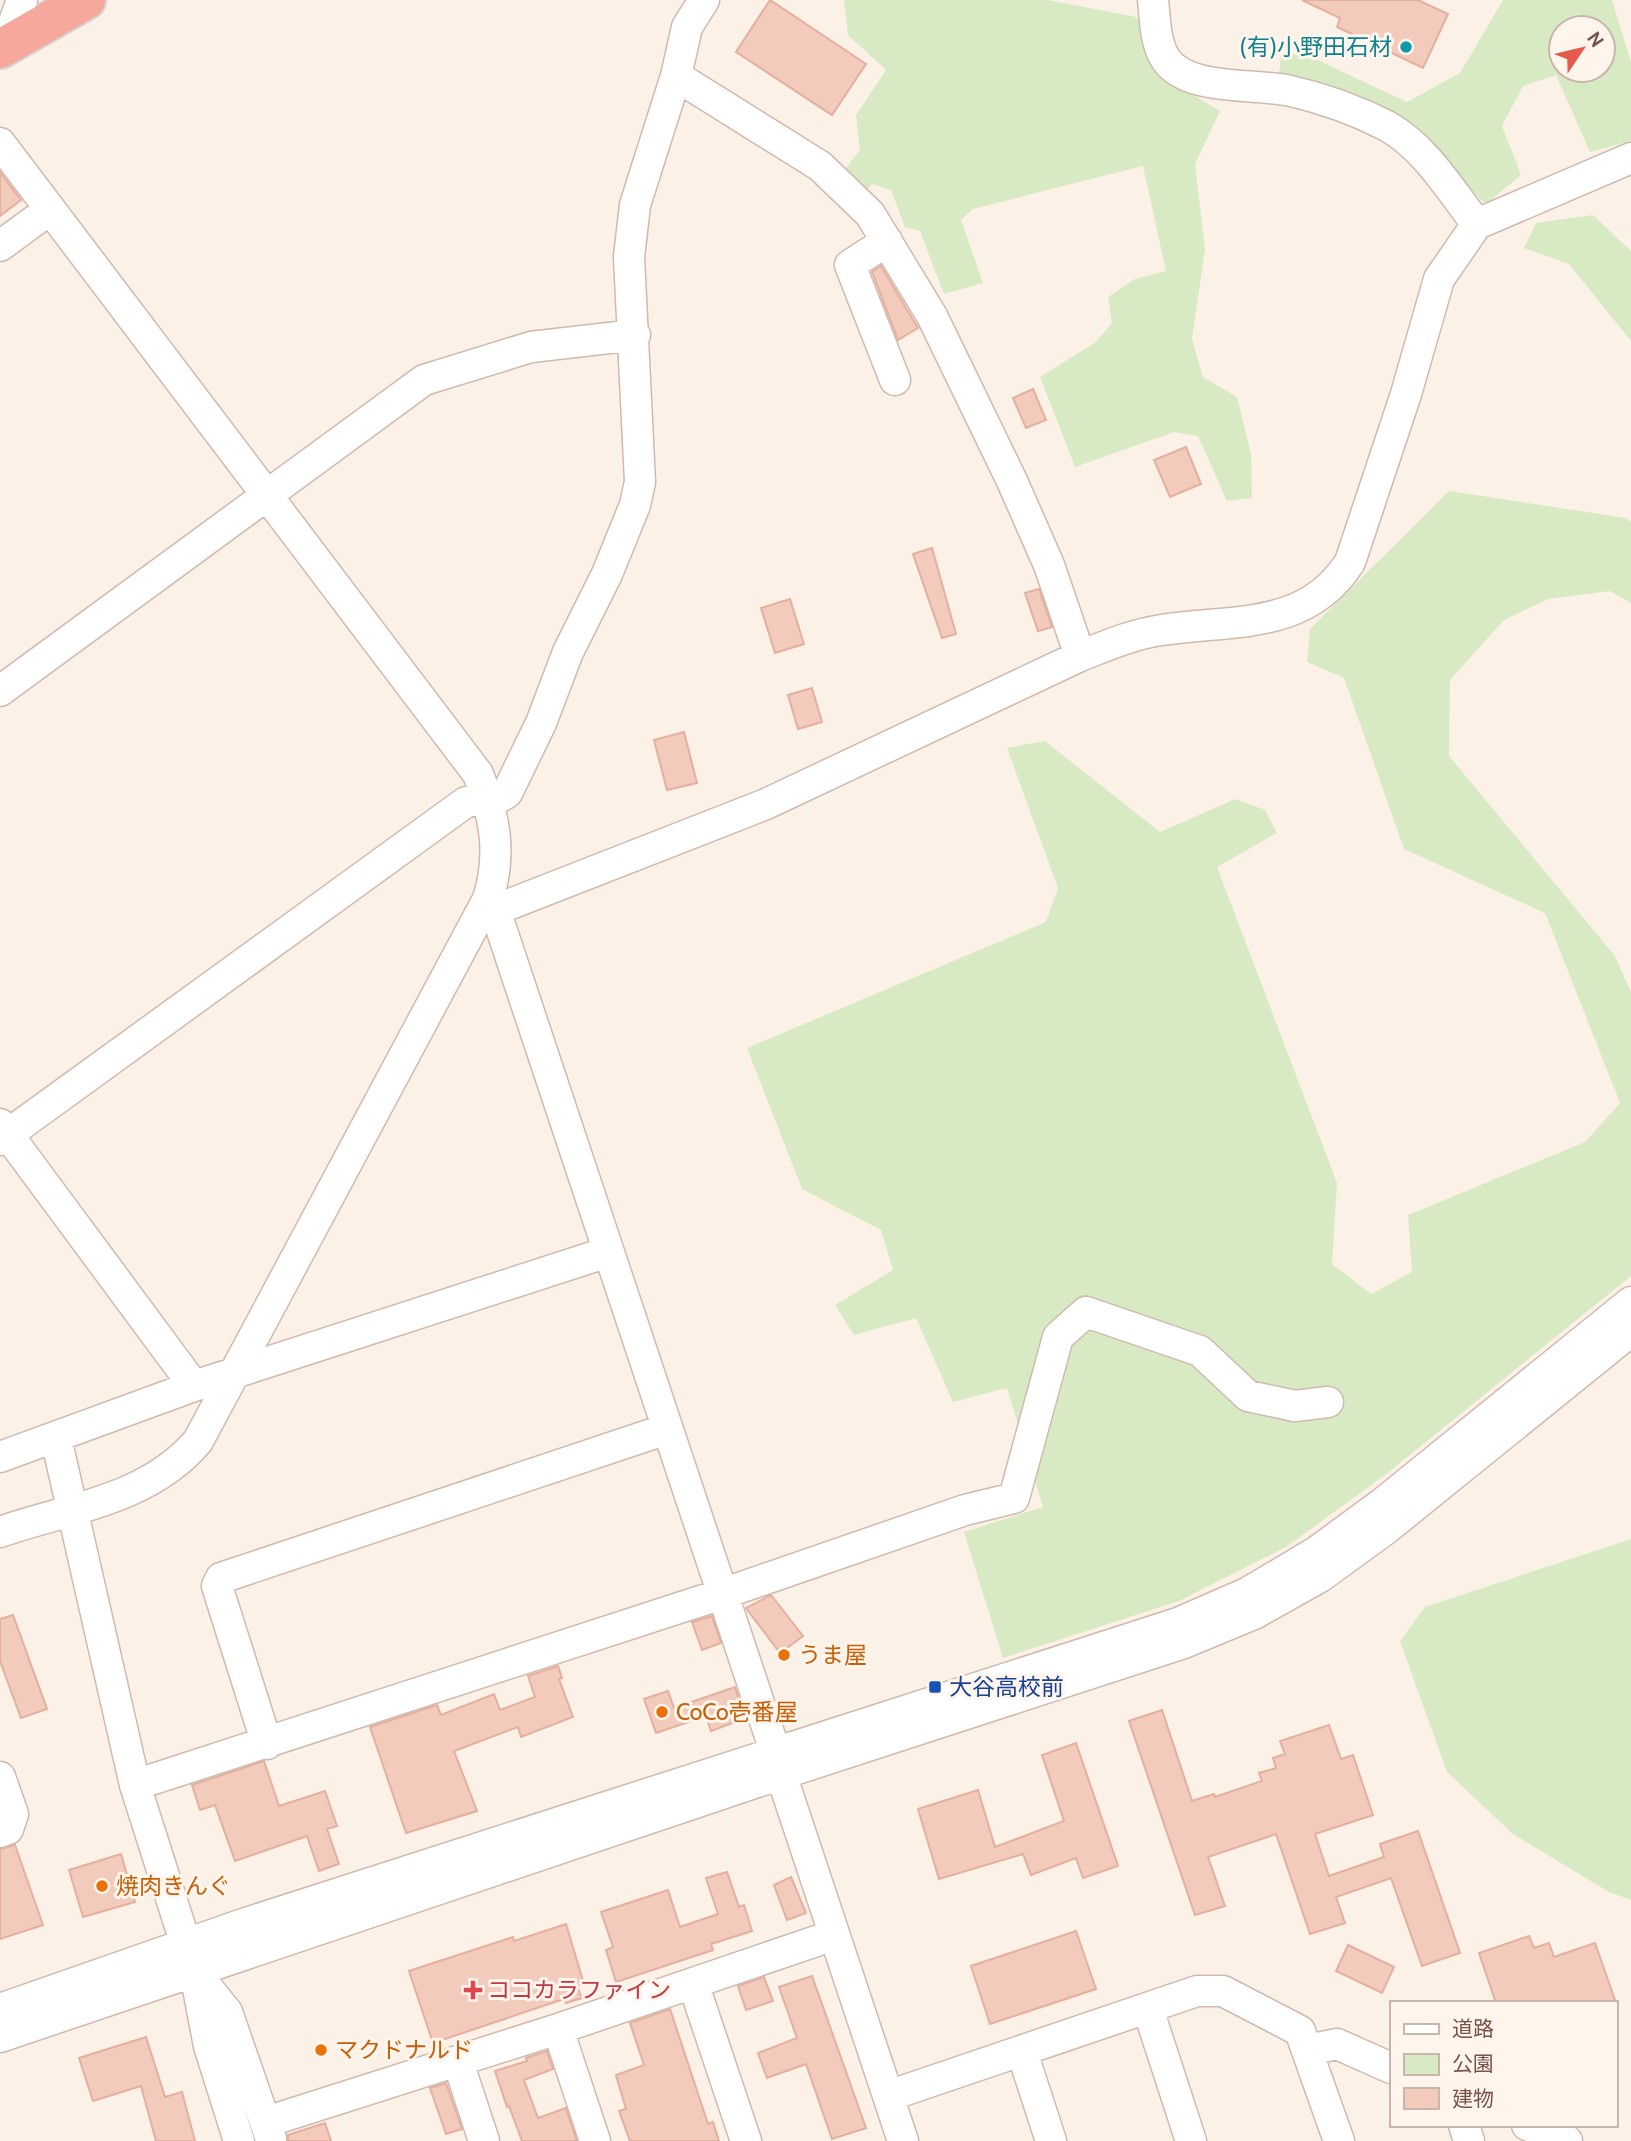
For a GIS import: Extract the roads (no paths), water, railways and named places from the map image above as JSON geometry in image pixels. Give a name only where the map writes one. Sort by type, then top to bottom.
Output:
[{"type":"highway","points":[[2,47],[86,0]]},
{"type":"street","points":[[2,47],[22,0]]},
{"type":"street","points":[[194,1386],[3,1132],[466,802],[488,800],[507,793],[541,723],[568,652],[607,574],[635,505],[640,482],[635,335],[629,257],[635,205],[676,76],[687,27],[704,0]]},
{"type":"street","points":[[1153,0],[1156,32],[1164,57],[1180,72],[1201,80],[1311,96],[1348,107],[1390,128],[1415,146],[1477,224]]},
{"type":"street","points":[[676,76],[820,166],[870,214],[932,316],[1012,481],[1049,565],[1080,656]]},
{"type":"street","points":[[0,143],[478,774],[494,820],[497,855],[491,904],[198,1441],[184,1455],[141,1485],[91,1506],[0,1532]]},
{"type":"street","points":[[491,904],[766,804],[1080,656],[1160,630],[1249,621],[1298,609],[1320,598],[1336,583],[1350,562],[1406,394],[1439,279],[1477,224],[1626,160]]},
{"type":"street","points":[[0,246],[49,210]]},
{"type":"street","points":[[887,241],[850,265],[895,380]]},
{"type":"street","points":[[0,691],[424,380],[531,347],[635,335]]},
{"type":"street","points":[[491,904],[903,2141]]},
{"type":"street","points":[[0,1457],[235,1372],[608,1252]]},
{"type":"street","points":[[0,2037],[195,1973],[778,1763],[1178,1623],[1247,1593],[1317,1552],[1384,1503],[1631,1302]]},
{"type":"street","points":[[135,1784],[267,1744],[722,1594],[965,1510],[1014,1498],[1058,1337],[1086,1312],[1200,1351],[1248,1396],[1295,1406],[1328,1402]]},
{"type":"street","points":[[0,2008],[186,1944],[778,1763],[1184,1643],[1254,1614],[1320,1577],[1385,1529],[1631,1331]]},
{"type":"street","points":[[267,1744],[218,1586],[221,1578],[667,1429]]},
{"type":"street","points":[[56,1438],[90,1598],[135,1784],[195,1973],[209,2046],[239,2141]]},
{"type":"street","points":[[0,1777],[13,1814],[8,1829],[0,1832]]},
{"type":"street","points":[[195,1973],[227,2012],[269,2131],[458,2062],[834,1935]]},
{"type":"street","points":[[693,1983],[746,2141]]},
{"type":"street","points":[[888,2096],[1198,1991],[1223,1991],[1295,2026],[1308,2050],[1339,2141]]},
{"type":"street","points":[[1148,2009],[1191,2141]]},
{"type":"street","points":[[558,2029],[595,2141]]},
{"type":"street","points":[[1308,2050],[1337,2044],[1390,2068]]},
{"type":"street","points":[[1022,2052],[1051,2141]]},
{"type":"street","points":[[458,2062],[484,2141]]},
{"type":"street","points":[[1532,2127],[1567,2141]]},
{"type":"place","name":"(有)小野田石材","points":[[1406,47]]},
{"type":"place","name":"うま屋","points":[[784,1655]]},
{"type":"place","name":"大谷高校前","points":[[935,1687]]},
{"type":"place","name":"CoCo壱番屋","points":[[662,1712]]},
{"type":"place","name":"焼肉きんぐ","points":[[102,1886]]},
{"type":"place","name":"ココカラファイン","points":[[473,1990]]},
{"type":"place","name":"マクドナルド","points":[[321,2050]]}]
